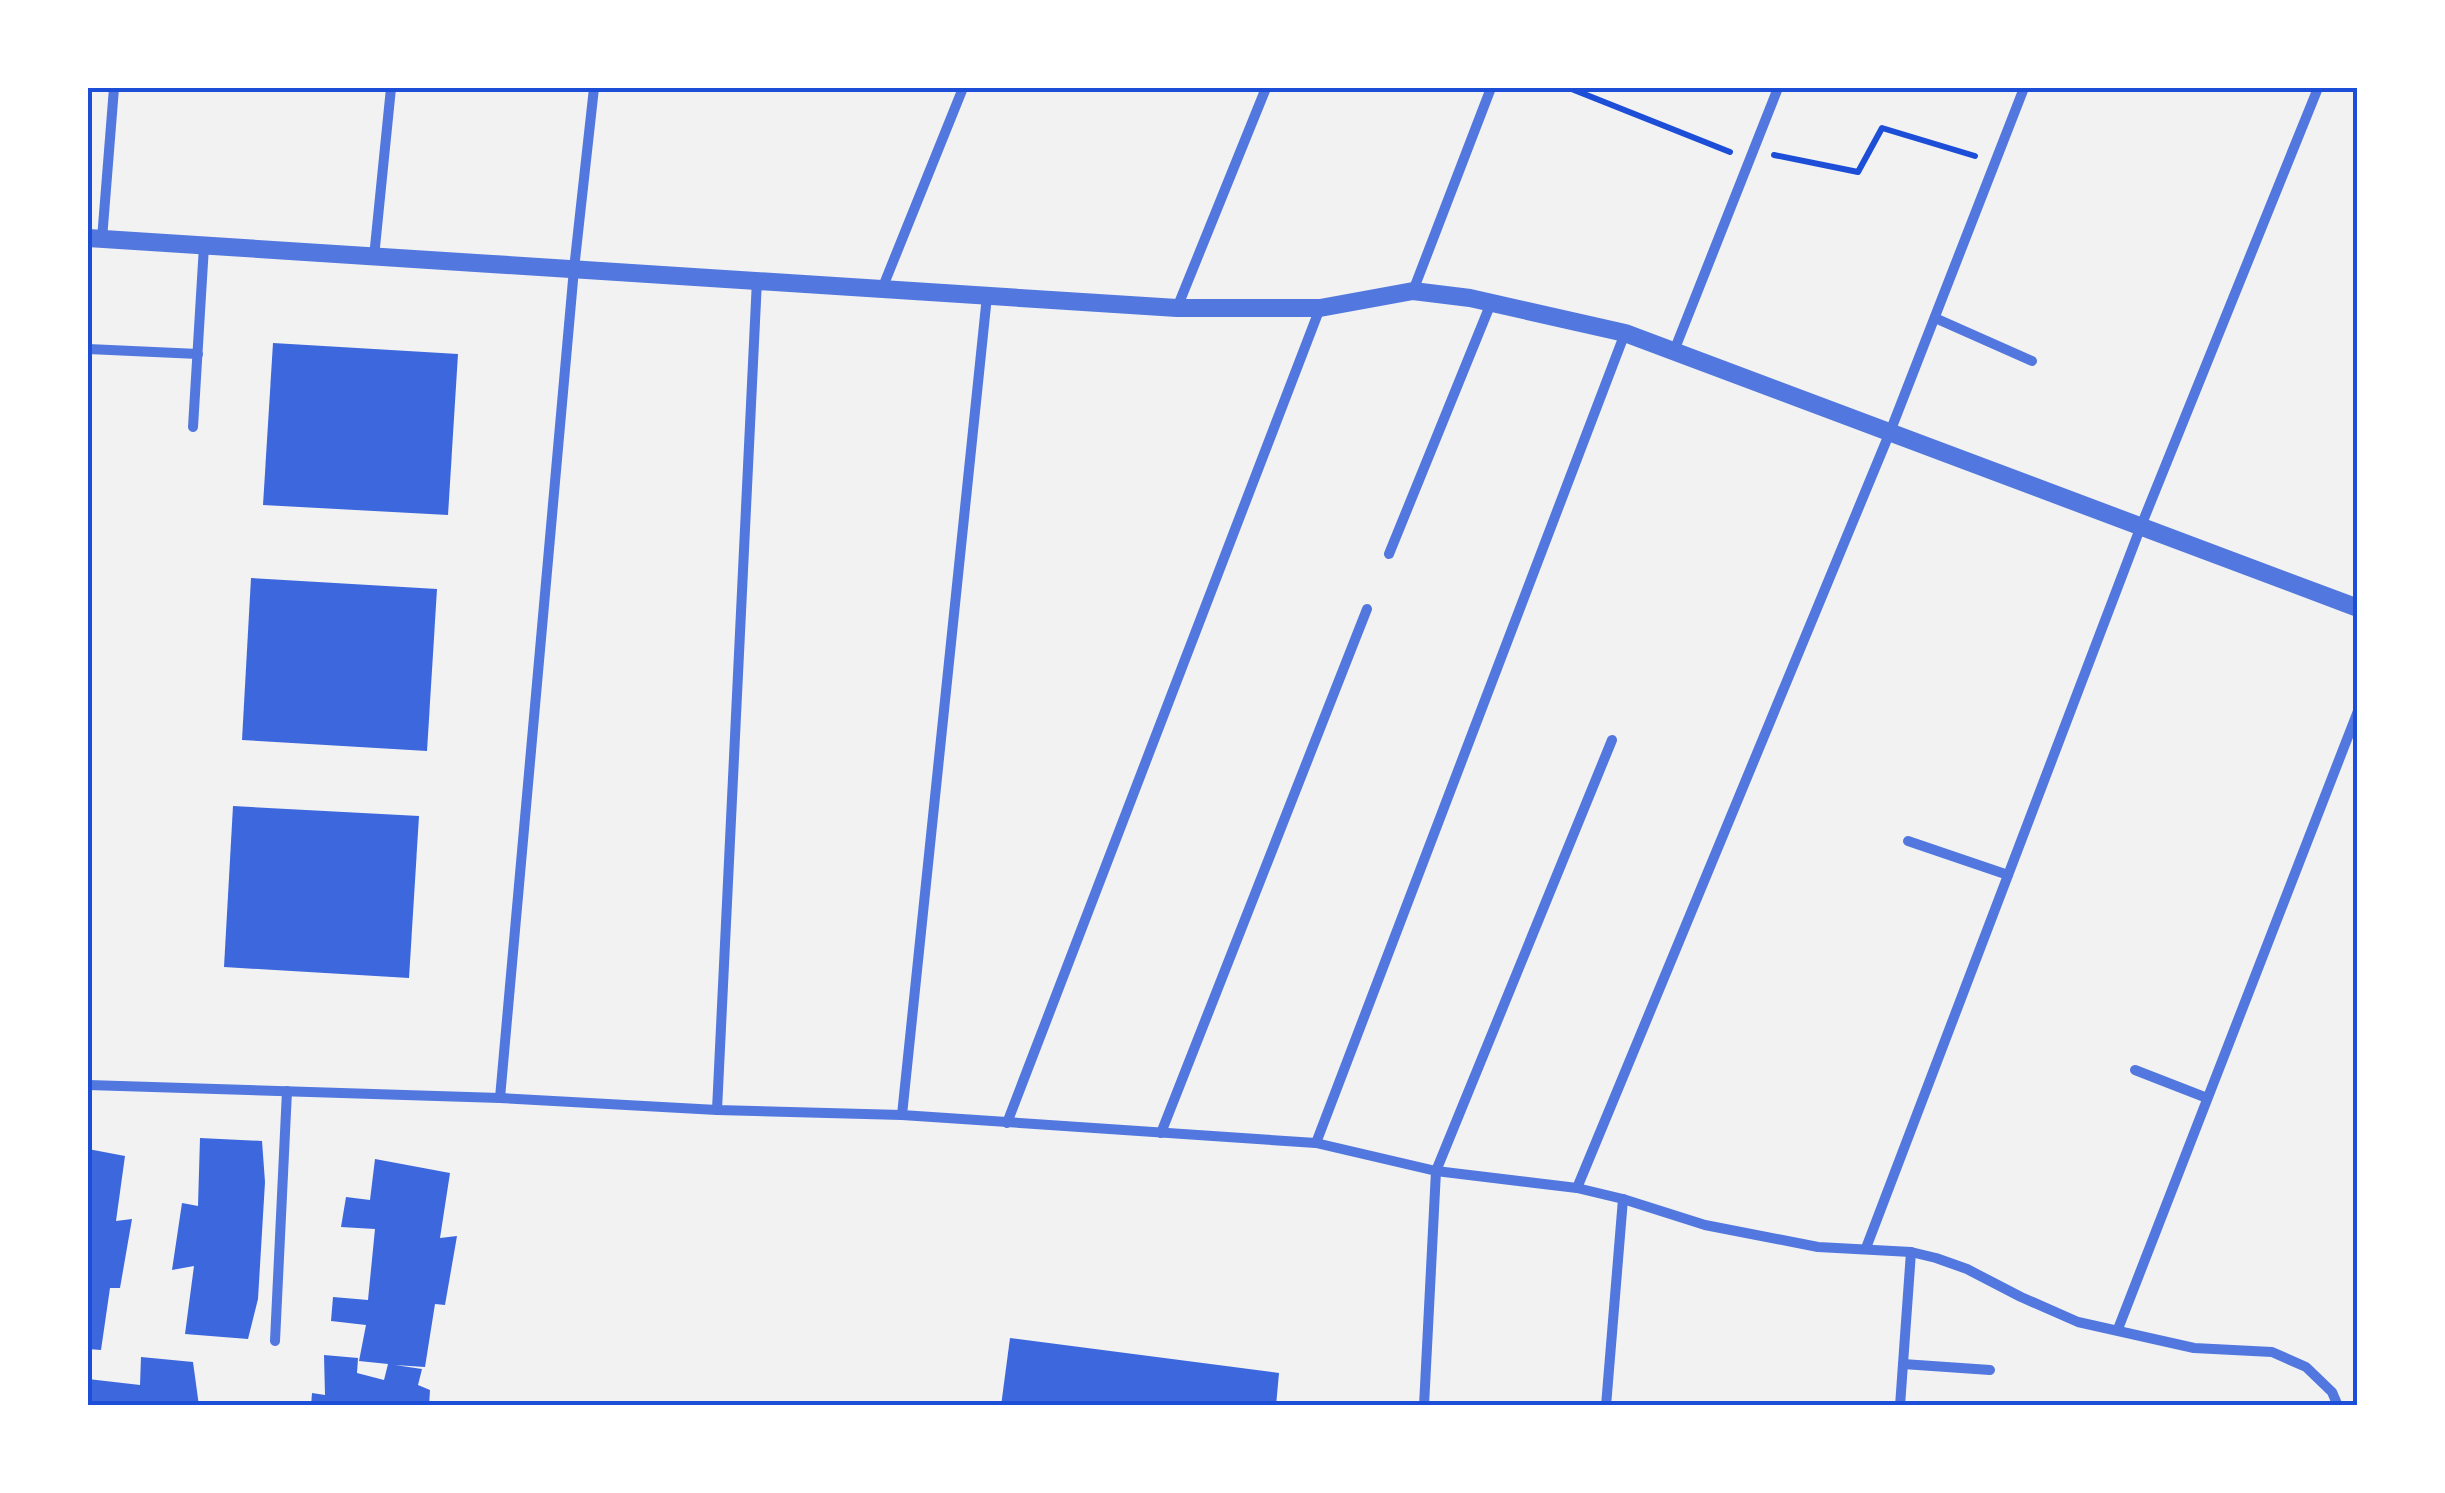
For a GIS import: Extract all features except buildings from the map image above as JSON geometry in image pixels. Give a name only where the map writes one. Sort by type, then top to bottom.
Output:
[{"type":"street","points":[[114,88],[95,238],[1177,308],[1320,308],[1413,291],[1491,303],[1625,333],[2358,608]]},
{"type":"street","points":[[374,256],[392,88]]},
{"type":"street","points":[[500,1098],[574,270],[594,88]]},
{"type":"street","points":[[882,289],[963,88]]},
{"type":"street","points":[[1177,308],[1266,88]]},
{"type":"street","points":[[1413,291],[1491,88]]},
{"type":"street","points":[[1674,351],[1778,88]]},
{"type":"street","points":[[1577,1188],[1890,432],[2024,88]]},
{"type":"street","points":[[1866,1248],[2141,526],[2318,88]]},
{"type":"street","points":[[194,427],[204,246]]},
{"type":"street","points":[[717,1110],[758,280]]},
{"type":"street","points":[[902,1115],[987,296]]},
{"type":"street","points":[[1389,554],[1491,303]]},
{"type":"street","points":[[1007,1123],[1320,308]]},
{"type":"street","points":[[1935,318],[2032,360]]},
{"type":"street","points":[[1316,1143],[1625,333]]},
{"type":"street","points":[[88,349],[198,354]]},
{"type":"street","points":[[1161,1133],[1367,609]]},
{"type":"street","points":[[2118,1329],[2353,734],[2358,711]]},
{"type":"street","points":[[1424,1406],[1436,1171],[1612,740]]},
{"type":"street","points":[[1908,842],[2008,875]]},
{"type":"street","points":[[2134,1070],[2207,1098]]},
{"type":"street","points":[[88,1085],[902,1115],[1316,1143],[1436,1171],[1577,1188],[1705,1225],[1818,1247],[1911,1252],[1968,1270],[2078,1322],[2194,1348],[2272,1352],[2306,1367],[2332,1392],[2338,1406]]},
{"type":"street","points":[[274,1341],[287,1091]]},
{"type":"street","points":[[1606,1406],[1623,1199]]},
{"type":"street","points":[[1900,1406],[1911,1252]]},
{"type":"street","points":[[1903,1364],[1990,1370]]},
{"type":"path","points":[[1568,88],[1752,155],[1858,172],[1882,128],[1995,162]]}]
